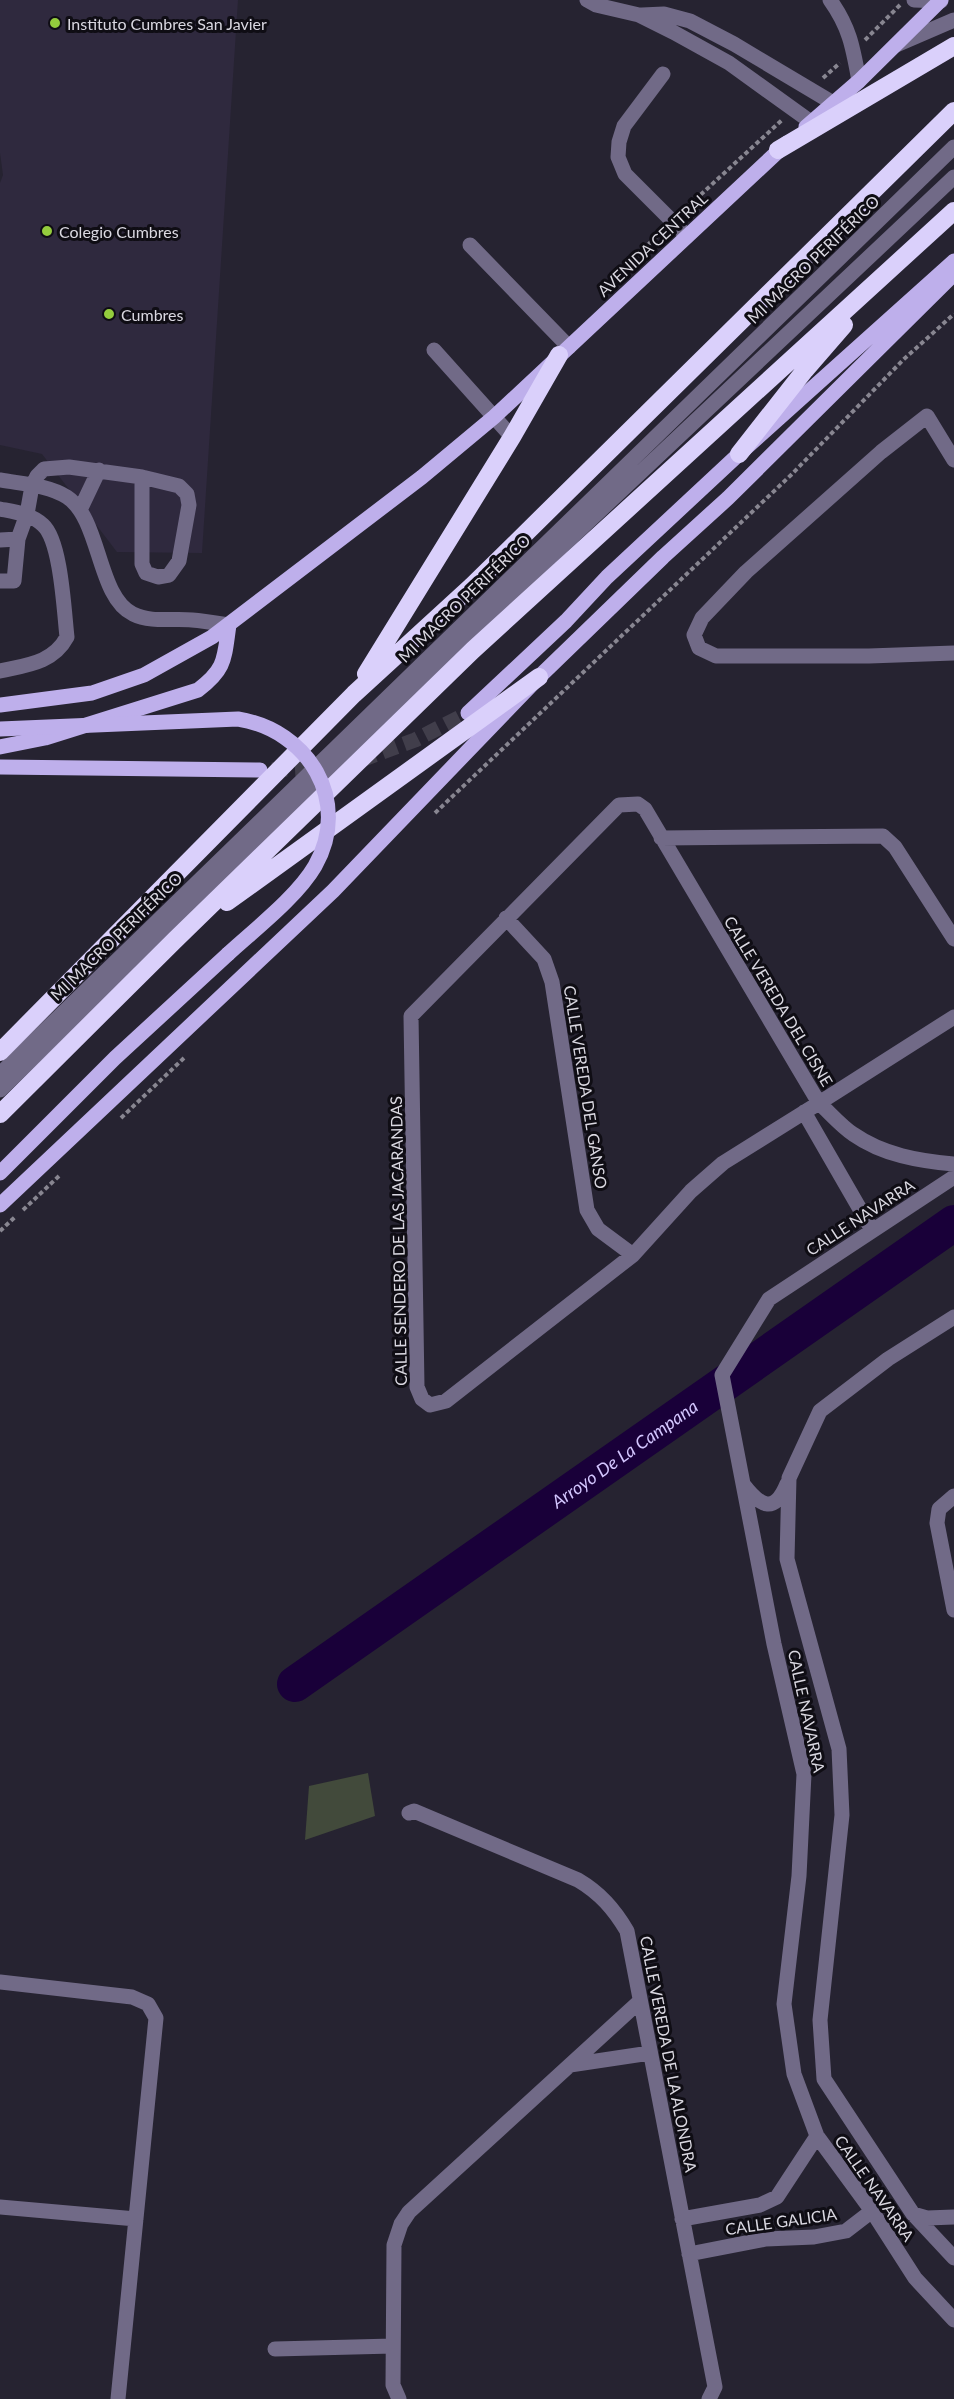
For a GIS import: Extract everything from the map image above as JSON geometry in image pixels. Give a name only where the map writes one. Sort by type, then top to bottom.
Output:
[{"type":"highway","points":[[778,150],[954,46]]},
{"type":"highway","points":[[0,1052],[354,694],[472,586],[954,111]]},
{"type":"highway","points":[[739,454],[831,339],[954,210]]},
{"type":"highway","points":[[0,1114],[473,650],[939,225]]},
{"type":"highway","points":[[354,694],[564,351]]},
{"type":"highway","points":[[175,940],[539,677]]},
{"type":"main road","name":"AVENIDA CENTRAL","points":[[0,705],[92,693],[118,685],[183,655],[229,625],[422,477],[494,417],[778,150],[859,81],[941,0]]},
{"type":"main road","points":[[468,713],[566,621],[607,577],[739,454],[954,261]]},
{"type":"main road","points":[[0,1204],[333,891],[539,677],[663,557],[728,498],[954,274]]},
{"type":"main road","points":[[0,747],[45,738],[198,690],[217,676],[224,656],[229,625]]},
{"type":"main road","points":[[0,729],[238,719],[269,728],[297,746],[313,766],[324,790],[328,817],[324,843],[317,862],[305,880],[115,1058],[0,1173]]},
{"type":"main road","points":[[0,767],[260,770]]},
{"type":"street","points":[[587,0],[596,6],[639,15],[664,14],[690,21],[734,44],[833,103]]},
{"type":"street","points":[[830,0],[843,19],[854,51],[859,81]]},
{"type":"street","points":[[914,0],[941,0]]},
{"type":"street","points":[[639,15],[729,63],[812,122]]},
{"type":"street","points":[[896,45],[954,20]]},
{"type":"street","points":[[663,74],[624,126],[619,142],[618,157],[625,174],[687,236]]},
{"type":"street","name":"MI MACRO PERIFÉRICO","points":[[0,1074],[954,147]]},
{"type":"street","name":"MI MACRO PERIFÉRICO","points":[[0,1090],[483,621],[954,177]]},
{"type":"street","points":[[470,245],[564,351]]},
{"type":"street","points":[[434,350],[512,437]]},
{"type":"street","points":[[954,460],[927,416],[881,452],[747,572],[702,618],[694,634],[699,648],[716,656],[869,657],[954,653]]},
{"type":"street","points":[[0,581],[14,580],[18,539],[27,514],[32,486],[37,476],[44,469],[69,467],[142,477],[179,486],[187,494],[189,505],[179,561],[169,575],[158,577],[146,573],[142,564],[140,551],[142,477]]},
{"type":"street","points":[[80,510],[99,470]]},
{"type":"street","points":[[0,480],[54,490],[68,498],[80,510],[118,603],[133,615],[229,625]]},
{"type":"street","points":[[0,509],[27,514],[44,525],[55,543],[67,636],[62,646],[42,661],[0,671]]},
{"type":"street","points":[[0,540],[18,539]]},
{"type":"street","name":"CALLE VEREDA DEL CISNE","points":[[619,805],[638,804],[645,809],[819,1103],[852,1134],[882,1151],[954,1164]]},
{"type":"street","name":"CALLE SENDERO DE LAS JACARANDAS","points":[[619,805],[411,1016],[417,1387],[422,1399],[430,1405],[446,1401],[633,1256],[691,1191],[723,1164],[954,1017]]},
{"type":"street","points":[[661,838],[883,836],[895,847],[954,939]]},
{"type":"street","name":"CALLE VEREDA DEL GANSO","points":[[506,918],[544,959],[552,982],[587,1210],[598,1229],[633,1256]]},
{"type":"street","points":[[804,1112],[872,1230]]},
{"type":"street","name":"CALLE NAVARRA","points":[[954,1177],[769,1299],[722,1375],[774,1644],[804,1774],[799,1876],[784,2004],[794,2074],[817,2136],[872,2211],[915,2278],[954,2320]]},
{"type":"street","name":"CALLE NAVARRA","points":[[954,1317],[888,1359],[820,1411],[789,1478],[788,1559],[839,1749],[842,1815],[820,2020],[824,2079],[913,2214],[954,2258]]},
{"type":"street","points":[[742,1482],[754,1498],[763,1504],[773,1503],[781,1498],[789,1478]]},
{"type":"street","points":[[954,1496],[939,1509],[937,1523],[954,1610]]},
{"type":"street","name":"CALLE VEREDA DE LA ALONDRA","points":[[409,1813],[414,1810],[578,1880],[595,1890],[627,1931],[715,2387],[710,2399]]},
{"type":"street","points":[[0,1982],[132,1997],[148,2004],[156,2018],[118,2399]]},
{"type":"street","points":[[399,2399],[393,2385],[394,2245],[401,2224],[409,2212],[640,2001]]},
{"type":"street","points":[[570,2065],[650,2053]]},
{"type":"street","name":"CALLE GALICIA","points":[[682,2219],[760,2205],[777,2197],[817,2136]]},
{"type":"street","points":[[0,2207],[136,2219]]},
{"type":"street","name":"CALLE GALICIA","points":[[689,2254],[766,2239],[814,2237],[846,2231],[872,2211]]},
{"type":"street","points":[[913,2214],[927,2218],[954,2217]]},
{"type":"street","points":[[275,2349],[393,2346]]},
{"type":"path","points":[[812,90],[905,0]]},
{"type":"path","points":[[605,287],[672,221],[793,109]]},
{"type":"path","points":[[432,815],[790,475],[904,359],[954,314]]},
{"type":"path","points":[[113,1125],[186,1056]]},
{"type":"path","points":[[0,1231],[66,1170]]},
{"type":"shaded area","name":"Cumbres","points":[[0,0],[238,0],[202,553],[117,552],[42,454],[0,445],[0,183],[3,175],[0,153]]},
{"type":"building","points":[[368,1773],[375,1816],[305,1840],[309,1786]]},
{"type":"waterway","name":"Arroyo De La Campana","points":[[295,1684],[954,1223]]},
{"type":"tunnel","points":[[361,760],[415,740],[468,713]]},
{"type":"tunnel","points":[[272,770],[323,767]]},
{"type":"place","name":"Instituto Cumbres San Javier","points":[[55,23]]},
{"type":"place","name":"Colegio Cumbres","points":[[47,231]]},
{"type":"place","name":"Cumbres","points":[[109,314]]}]
